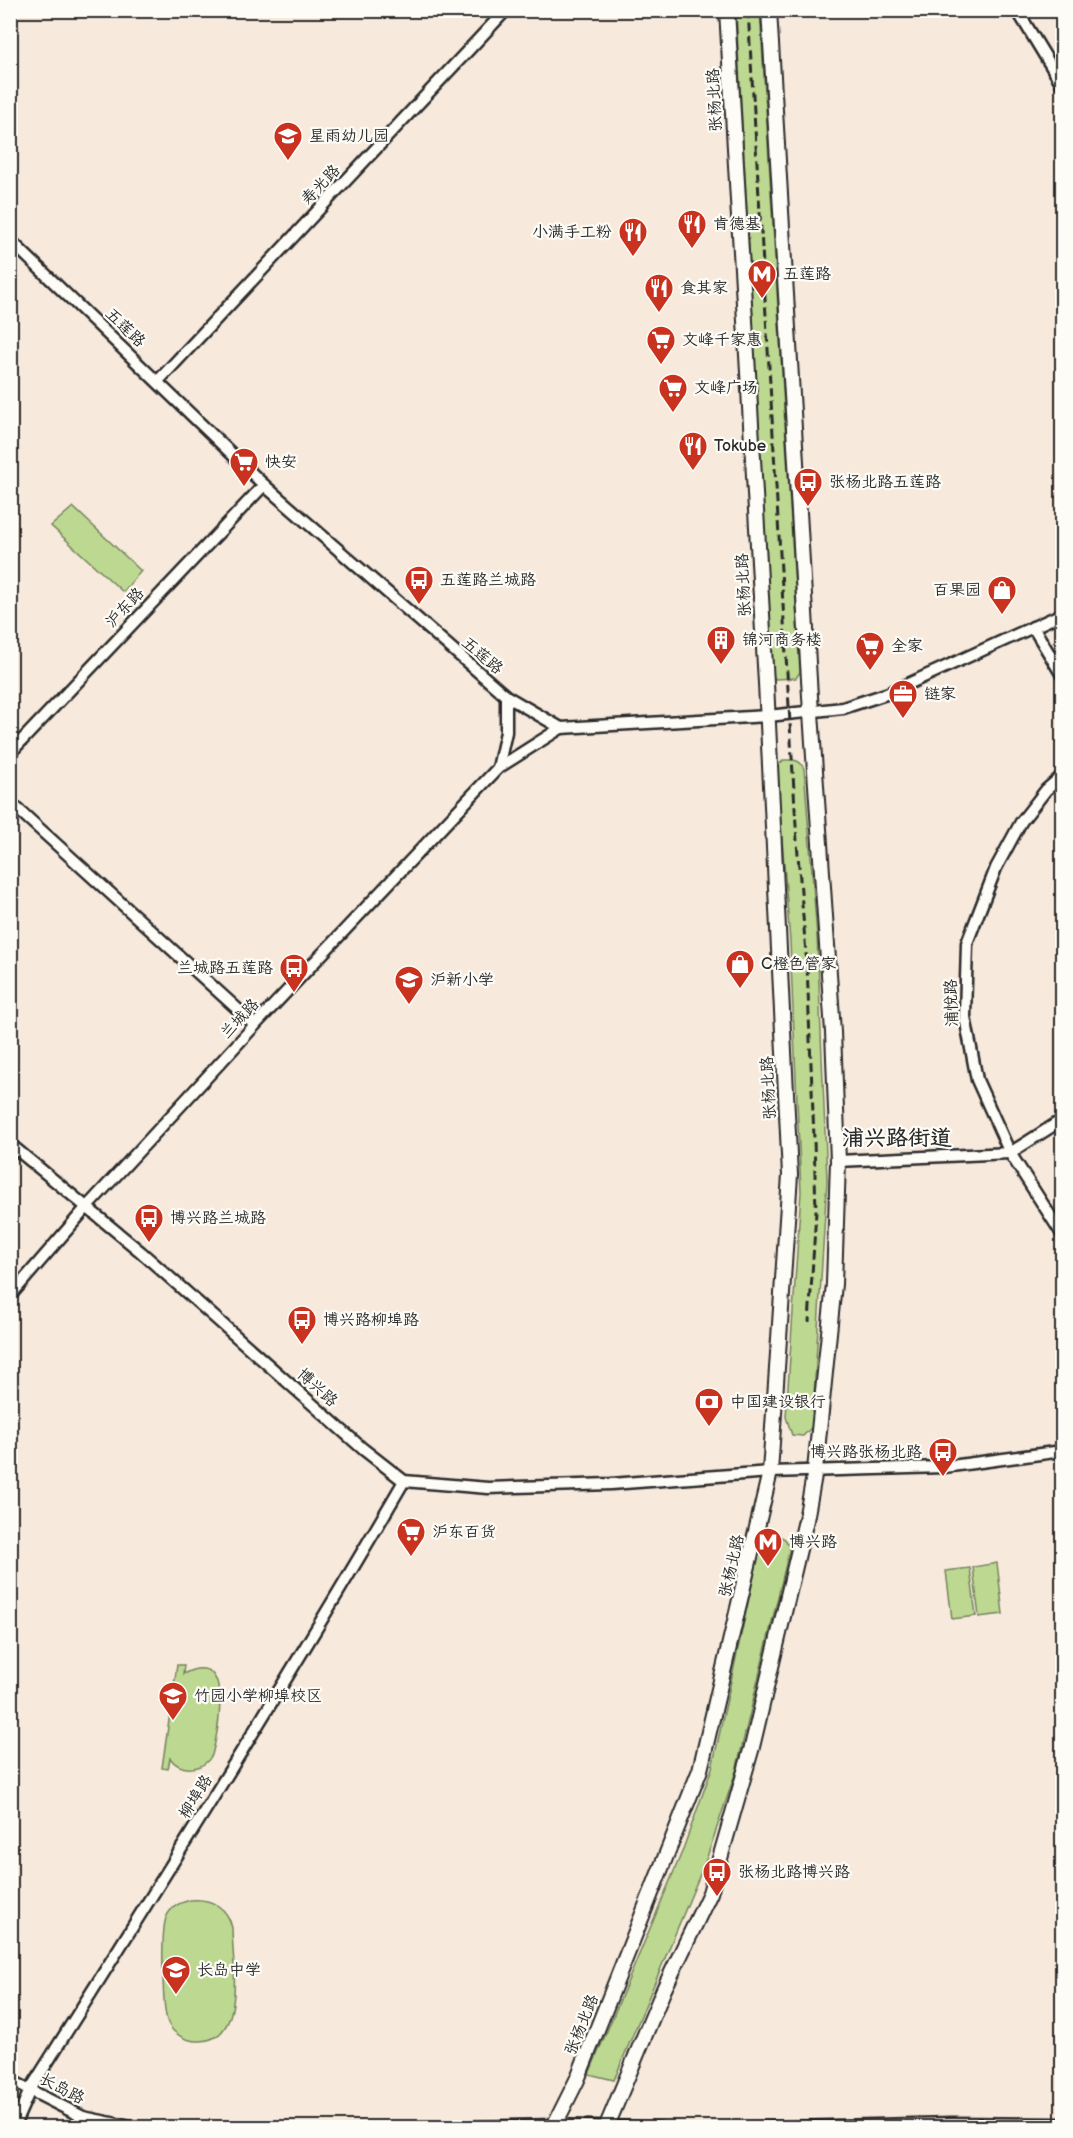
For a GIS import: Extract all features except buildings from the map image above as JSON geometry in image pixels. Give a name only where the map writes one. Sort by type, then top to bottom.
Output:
[{"type":"main road","name":"张杨北路","points":[[553,2126],[582,2069],[700,1770],[770,1472],[790,1175],[768,716],[727,10]]},
{"type":"main road","points":[[607,2126],[664,1989],[710,1893],[752,1747],[785,1616],[815,1470],[834,1284],[838,1161],[833,1032],[811,713],[769,10]]},
{"type":"street","name":"寿光路","points":[[158,381],[506,10]]},
{"type":"street","points":[[1017,10],[1062,84]]},
{"type":"street","name":"五莲路","points":[[10,240],[264,485],[506,696],[561,728]]},
{"type":"street","name":"沪东路","points":[[10,753],[264,485]]},
{"type":"street","points":[[561,728],[811,713],[843,708],[886,694],[1062,614]]},
{"type":"street","points":[[1033,627],[1062,675]]},
{"type":"street","points":[[498,768],[506,732],[506,696]]},
{"type":"street","name":"兰城路","points":[[10,1296],[86,1208],[255,1025],[498,768],[561,728]]},
{"type":"street","name":"浦悦路","points":[[1062,776],[1046,790],[1021,822],[996,868],[967,944],[965,1017],[977,1080],[1010,1153],[1062,1234]]},
{"type":"street","points":[[10,802],[255,1025]]},
{"type":"street","points":[[838,1161],[1010,1153],[1062,1120]]},
{"type":"street","name":"博兴路","points":[[10,1144],[141,1252],[363,1449],[404,1481]]},
{"type":"street","points":[[404,1481],[488,1488],[610,1484],[770,1472],[944,1467],[1062,1451]]},
{"type":"street","name":"柳埠路","points":[[13,2127],[30,2090],[310,1641],[404,1481]]},
{"type":"street","name":"长岛路","points":[[10,2080],[83,2117],[136,2127]]},
{"type":"street","points":[[757,2127],[952,2123],[1062,2124]]},
{"type":"street","points":[[433,2127],[660,2127]]},
{"type":"green space","points":[[736,11],[760,11],[800,672],[796,678],[775,679],[772,674]]},
{"type":"green space","points":[[73,507],[141,571],[123,592],[51,526]]},
{"type":"green space","points":[[784,760],[799,762],[804,769],[817,936],[827,1180],[812,1427],[803,1436],[792,1435],[786,1417],[801,1192],[790,941],[777,774],[778,765]]},
{"type":"green space","points":[[776,1534],[785,1539],[790,1547],[736,1771],[706,1860],[614,2080],[589,2074],[682,1852],[712,1768],[760,1548],[766,1537]]},
{"type":"green space","points":[[997,1563],[1003,1614],[979,1617],[973,1567]]},
{"type":"green space","points":[[970,1568],[976,1616],[952,1619],[946,1571]]},
{"type":"green space","points":[[177,1665],[184,1665],[183,1674],[200,1669],[211,1672],[217,1682],[220,1696],[219,1713],[215,1744],[208,1760],[198,1767],[186,1768],[170,1758],[168,1769],[162,1768]]},
{"type":"green space","points":[[191,1900],[212,1903],[227,1915],[232,1928],[234,1960],[234,1997],[231,2014],[224,2028],[214,2038],[198,2041],[180,2036],[170,2027],[166,2015],[163,1988],[163,1938],[166,1918],[176,1906]]},
{"type":"railway","points":[[748,10],[797,842],[807,966],[816,1212],[809,1322]]},
{"type":"place","name":"星雨幼儿园","points":[[288,162]]},
{"type":"place","name":"肯德基","points":[[692,250]]},
{"type":"place","name":"小满手工粉","points":[[633,258]]},
{"type":"place","name":"五莲路","points":[[762,300]]},
{"type":"place","name":"食其家","points":[[659,314]]},
{"type":"place","name":"文峰千家惠","points":[[661,366]]},
{"type":"place","name":"文峰广场","points":[[673,414]]},
{"type":"place","name":"Tokube","points":[[693,472]]},
{"type":"place","name":"快安","points":[[244,488]]},
{"type":"place","name":"张杨北路五莲路","points":[[808,508]]},
{"type":"place","name":"五莲路兰城路","points":[[419,606]]},
{"type":"place","name":"百果园","points":[[1002,616]]},
{"type":"place","name":"锦河商务楼","points":[[721,666]]},
{"type":"place","name":"全家","points":[[870,672]]},
{"type":"place","name":"链家","points":[[903,720]]},
{"type":"place","name":"C橙色管家","points":[[740,990]]},
{"type":"place","name":"兰城路五莲路","points":[[294,994]]},
{"type":"place","name":"沪新小学","points":[[409,1006]]},
{"type":"place","name":"博兴路兰城路","points":[[149,1244]]},
{"type":"place","name":"博兴路柳埠路","points":[[302,1346]]},
{"type":"place","name":"中国建设银行","points":[[709,1428]]},
{"type":"place","name":"博兴路张杨北路","points":[[943,1478]]},
{"type":"place","name":"沪东百货","points":[[411,1558]]},
{"type":"place","name":"博兴路","points":[[768,1568]]},
{"type":"place","name":"竹园小学柳埠校区","points":[[173,1722]]},
{"type":"place","name":"张杨北路博兴路","points":[[717,1898]]},
{"type":"place","name":"长岛中学","points":[[176,1996]]},
{"type":"district","name":"浦兴路街道","points":[[897,1138]]}]
